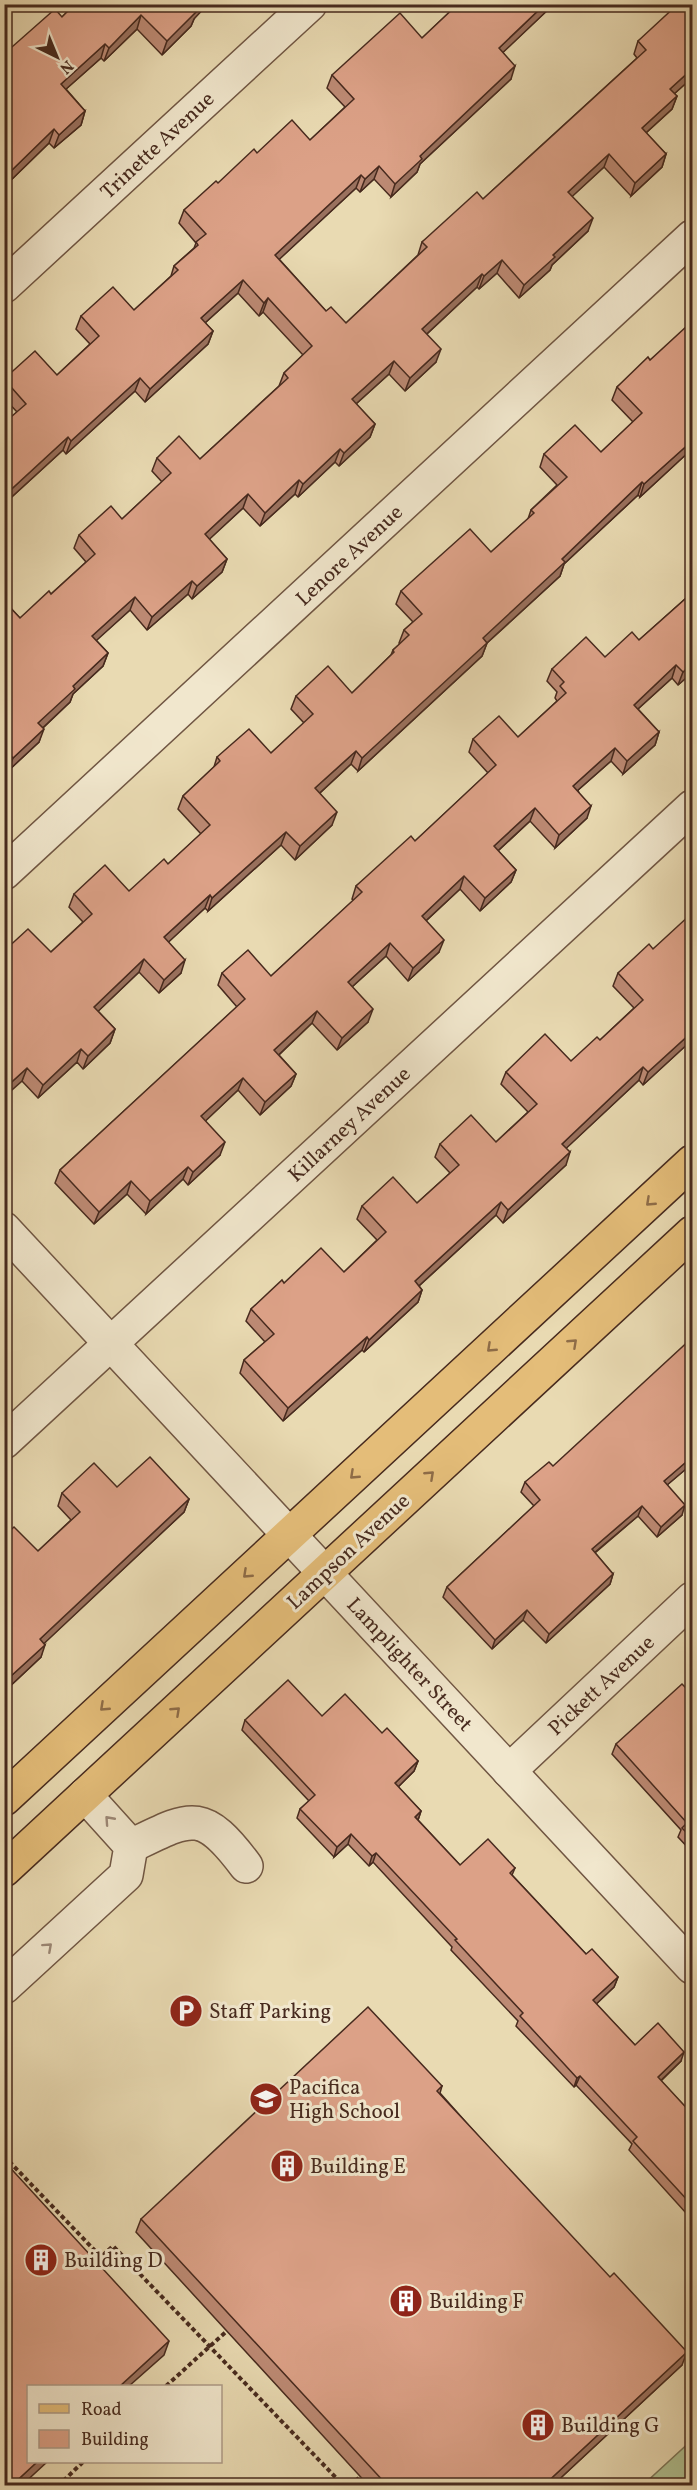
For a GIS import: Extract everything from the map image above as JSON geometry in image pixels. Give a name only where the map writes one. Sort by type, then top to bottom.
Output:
[{"type":"main road","points":[[4,1799],[693,1162]]},
{"type":"main road","name":"Lampson Avenue","points":[[4,1870],[693,1233]]},
{"type":"street","name":"Trinette Avenue","points":[[4,286],[309,4]]},
{"type":"street","name":"Lenore Avenue","points":[[4,873],[693,237]]},
{"type":"street","name":"Killarney Avenue","points":[[4,1442],[693,807]]},
{"type":"street","name":"Lamplighter Street","points":[[4,1229],[693,1967]]},
{"type":"street","name":"Pickett Avenue","points":[[509,1771],[693,1599]]},
{"type":"street","points":[[85,1795],[131,1846]]},
{"type":"street","points":[[131,1846],[185,1822],[204,1824],[221,1836],[246,1866]]},
{"type":"street","points":[[4,1987],[126,1875],[131,1846]]},
{"type":"path","points":[[4,2156],[101,2257],[113,2246],[344,2486]]},
{"type":"path","points":[[166,2385],[236,2322]]},
{"type":"path","points":[[58,2486],[82,2463]]},
{"type":"path","points":[[350,2486],[368,2469]]},
{"type":"green space","points":[[692,2440],[692,2485],[643,2485]]},
{"type":"building","points":[[75,4],[199,4],[193,10],[196,12],[167,41],[141,15],[109,48],[105,44],[61,84],[85,111],[59,135],[54,129],[12,170],[4,161],[4,54],[55,9],[62,17]]},
{"type":"building","points":[[458,4],[545,4],[499,48],[515,66],[420,156],[422,159],[395,184],[379,166],[365,179],[361,175],[275,255],[326,311],[331,307],[346,323],[427,247],[422,242],[477,192],[483,199],[646,50],[638,41],[678,4],[693,4],[693,68],[670,89],[677,96],[642,128],[666,154],[635,183],[609,154],[568,192],[593,218],[553,255],[555,257],[524,285],[502,260],[484,276],[482,274],[422,329],[441,349],[410,378],[394,361],[352,399],[375,424],[344,453],[340,449],[303,484],[299,480],[265,513],[248,494],[205,534],[227,559],[197,586],[192,581],[152,617],[135,597],[92,636],[108,653],[73,686],[75,689],[38,723],[44,729],[13,758],[4,749],[4,601],[20,618],[49,591],[51,594],[95,554],[79,535],[111,506],[122,519],[171,473],[157,458],[179,436],[200,459],[288,378],[284,373],[312,346],[268,298],[264,303],[243,280],[201,318],[213,331],[150,389],[140,378],[71,441],[68,437],[4,496],[4,423],[26,404],[4,379],[35,351],[57,375],[99,336],[81,316],[113,287],[134,310],[178,270],[174,266],[198,245],[196,242],[206,234],[184,210],[216,181],[218,183],[254,149],[257,153],[292,120],[310,140],[354,99],[332,75],[400,13],[422,38]]},
{"type":"building","points":[[687,326],[693,331],[693,440],[644,484],[642,482],[562,559],[565,562],[483,638],[487,643],[362,758],[356,751],[315,788],[337,812],[300,846],[286,832],[212,898],[210,895],[164,937],[185,960],[164,980],[144,959],[94,1007],[115,1029],[88,1056],[81,1049],[43,1085],[27,1068],[4,1089],[4,951],[28,929],[51,952],[92,914],[74,894],[105,865],[129,891],[164,859],[168,864],[210,825],[183,796],[220,761],[217,757],[249,729],[271,753],[313,714],[296,696],[328,666],[352,693],[394,652],[393,650],[409,635],[404,630],[422,614],[401,591],[470,529],[491,552],[534,513],[531,510],[567,477],[544,454],[575,425],[601,452],[642,413],[617,387],[648,357],[650,360]]},
{"type":"building","points":[[693,592],[693,663],[683,672],[676,665],[634,705],[659,732],[627,761],[615,748],[573,786],[591,806],[559,835],[535,808],[494,846],[516,870],[485,898],[464,876],[422,916],[444,940],[413,968],[390,943],[348,982],[373,1009],[342,1038],[317,1011],[274,1050],[296,1074],[265,1102],[243,1078],[201,1116],[225,1142],[193,1172],[188,1167],[150,1201],[131,1181],[99,1212],[60,1170],[245,999],[222,973],[248,950],[271,976],[362,892],[356,886],[411,836],[415,841],[496,765],[473,739],[499,716],[518,737],[566,693],[560,686],[564,682],[552,669],[586,637],[605,657],[632,632],[639,640]]},
{"type":"building","points":[[691,914],[693,916],[693,1031],[648,1072],[643,1067],[562,1144],[570,1152],[508,1210],[501,1202],[415,1281],[422,1290],[369,1340],[367,1337],[288,1408],[244,1360],[274,1334],[251,1309],[282,1280],[284,1283],[321,1248],[344,1272],[386,1232],[362,1206],[393,1177],[417,1203],[459,1165],[440,1144],[471,1115],[496,1142],[537,1104],[506,1072],[545,1034],[571,1061],[597,1037],[600,1040],[643,1000],[618,973],[649,944],[653,949]]},
{"type":"building","points":[[693,1337],[693,1456],[664,1481],[685,1505],[661,1527],[642,1506],[592,1549],[613,1574],[549,1634],[527,1610],[495,1640],[447,1587],[540,1500],[525,1482],[549,1462],[553,1466]]},
{"type":"building","points":[[150,1457],[189,1499],[40,1639],[45,1645],[11,1676],[4,1669],[4,1536],[14,1527],[38,1551],[80,1512],[62,1493],[94,1463],[117,1487]]},
{"type":"building","points":[[288,1680],[322,1716],[345,1694],[382,1733],[387,1728],[418,1761],[395,1783],[421,1811],[415,1817],[460,1865],[488,1839],[515,1868],[510,1873],[586,1954],[592,1949],[618,1977],[593,2000],[635,2045],[658,2023],[684,2052],[658,2077],[693,2115],[693,2201],[690,2203],[633,2141],[637,2137],[580,2076],[577,2078],[520,2016],[523,2013],[376,1853],[372,1856],[351,1834],[337,1847],[300,1809],[315,1795],[245,1720]]},
{"type":"building","points":[[682,1684],[693,1695],[693,1839],[682,1828],[687,1823],[616,1744]]},
{"type":"building","points":[[368,2007],[442,2086],[437,2091],[610,2277],[614,2273],[687,2352],[543,2486],[384,2486],[386,2484],[141,2219]]},
{"type":"building","name":"Building D","points":[[4,2161],[169,2341],[121,2385],[27,2385],[27,2463],[36,2463],[11,2486],[4,2486]]},
{"type":"place","name":"Staff Parking","points":[[186,2011]]},
{"type":"place","name":"Pacifica High School","points":[[266,2099]]},
{"type":"place","name":"Building E","points":[[287,2166]]},
{"type":"place","name":"Building D","points":[[41,2260]]},
{"type":"place","name":"Building F","points":[[406,2301]]},
{"type":"place","name":"Building G","points":[[538,2425]]}]
